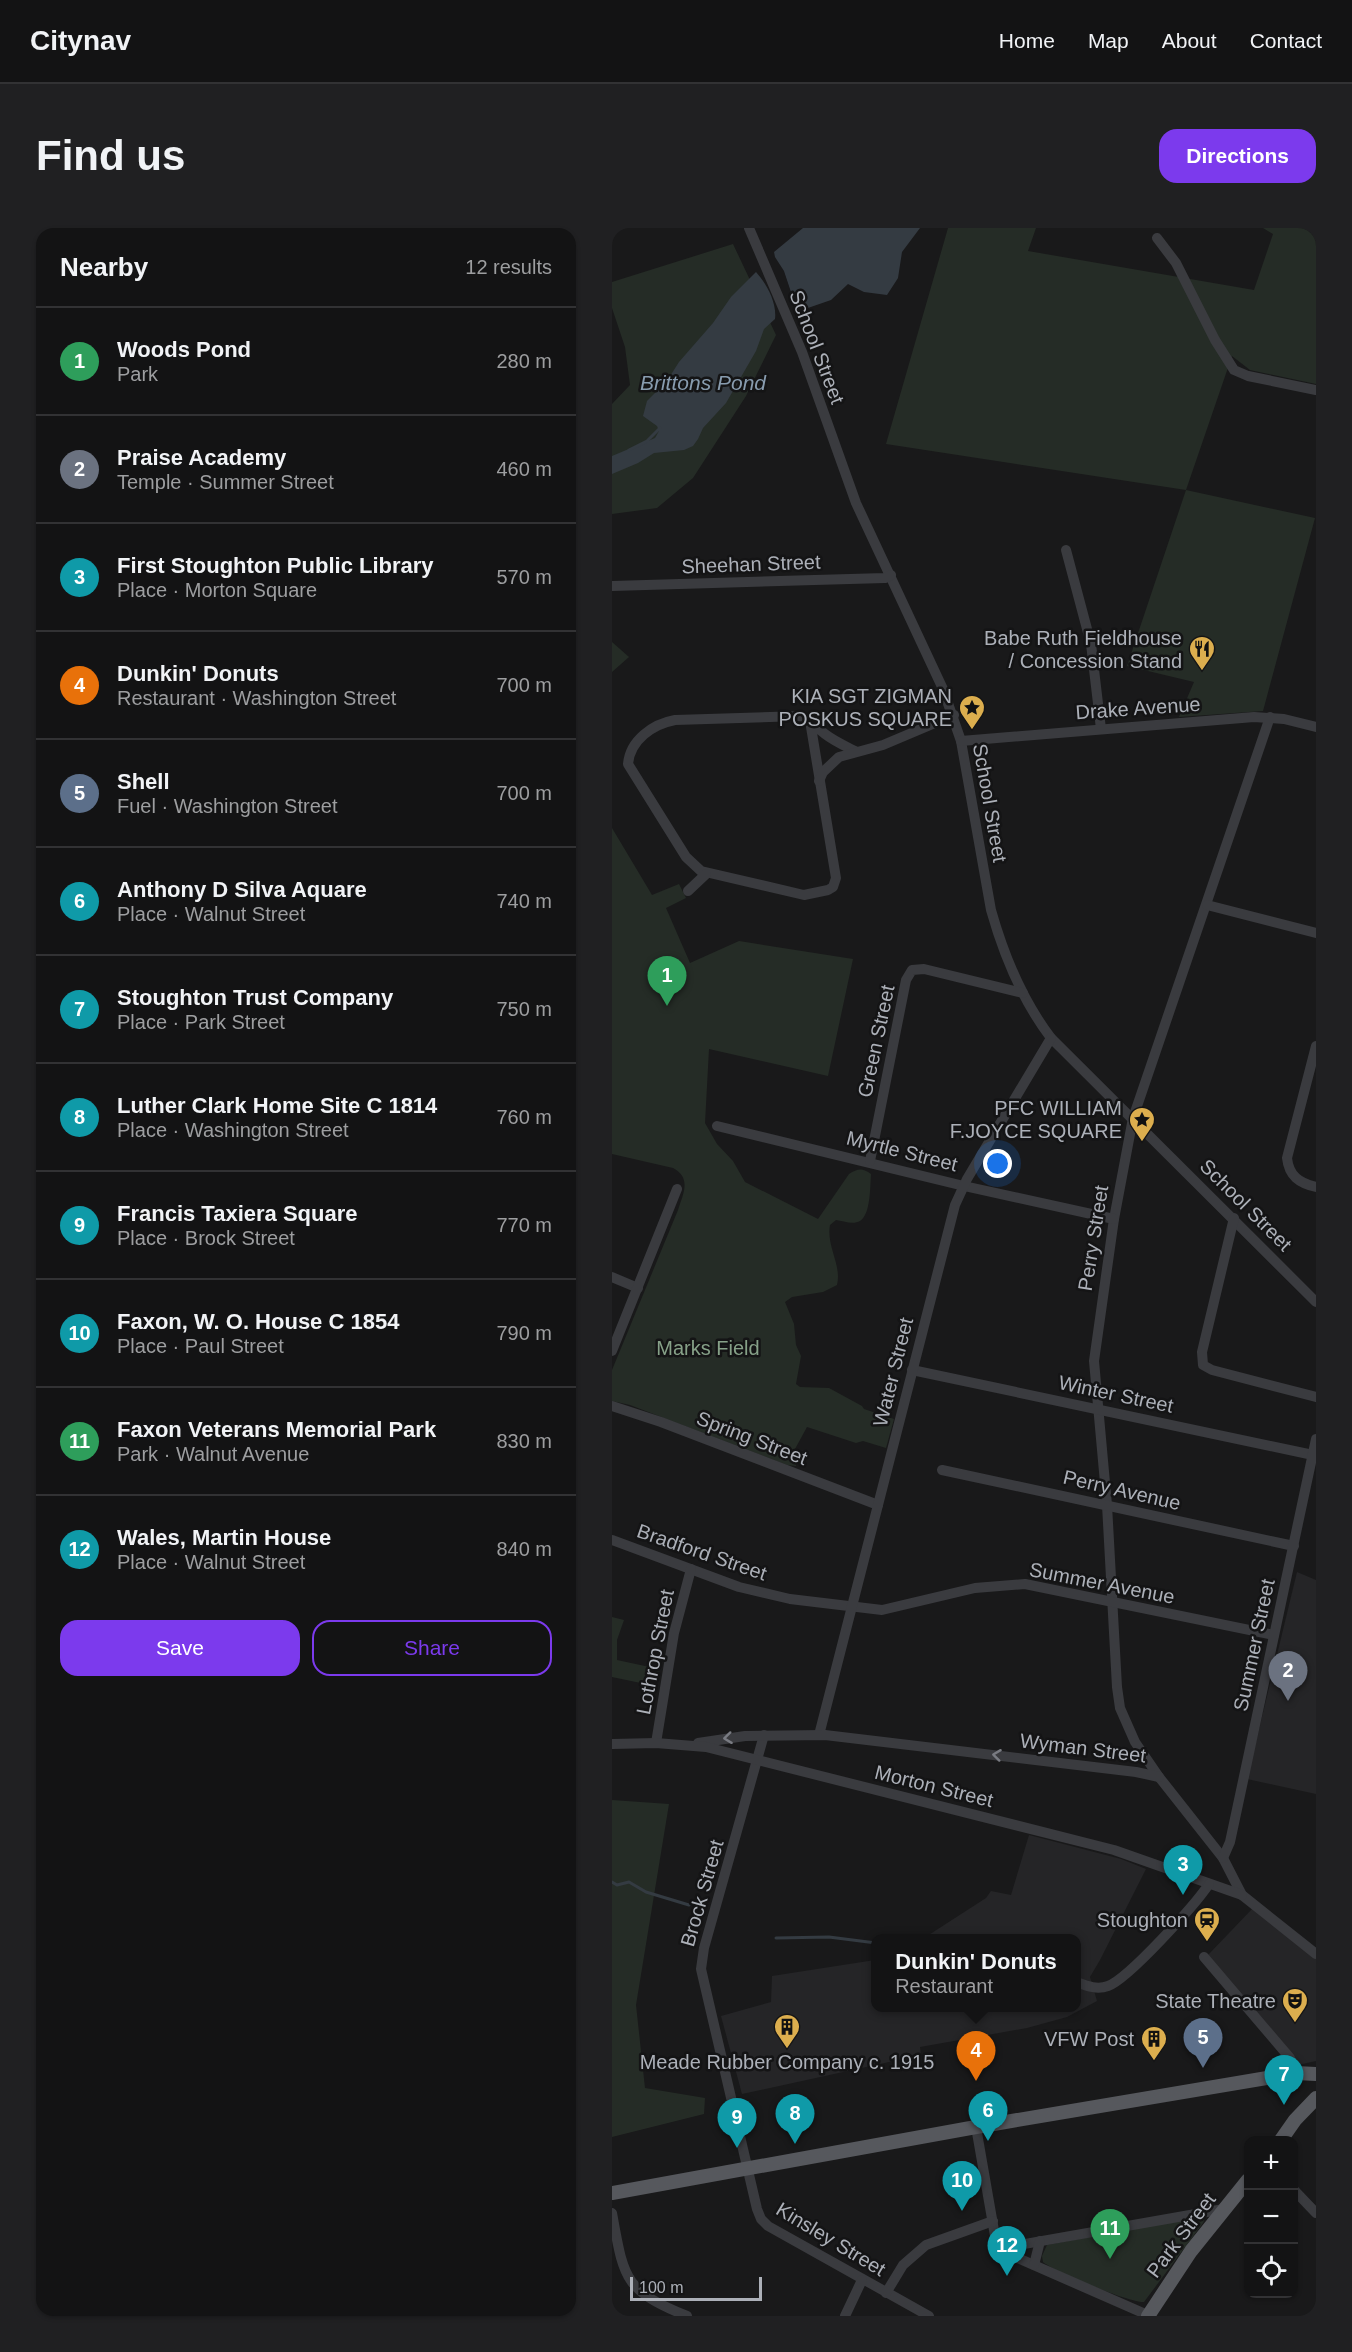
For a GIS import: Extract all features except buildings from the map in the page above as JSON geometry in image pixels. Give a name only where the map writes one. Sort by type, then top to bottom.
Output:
[{"type":"main road","points":[[612,2193],[976,2127],[1296,2073],[1316,2065]]},
{"type":"main road","points":[[1296,2073],[1316,2074]]},
{"type":"main road","points":[[1284,2136],[1316,2098]]},
{"type":"main road","points":[[1287,2136],[1316,2110]]},
{"type":"main road","name":"Park Street","points":[[1149,2316],[1171,2279],[1244,2185]]},
{"type":"street","name":"School Street","points":[[749,228],[802,352],[842,469],[954,715],[961,741],[991,910],[999,937],[1032,1011],[1051,1038],[1316,1302]]},
{"type":"street","points":[[1157,237],[1176,263],[1227,361],[1234,370],[1248,376],[1316,390]]},
{"type":"street","points":[[1066,550],[1091,644],[1101,729]]},
{"type":"street","name":"Sheehan Street","points":[[612,586],[885,578],[891,575]]},
{"type":"street","points":[[819,781],[830,764],[839,757],[883,744],[954,715]]},
{"type":"street","points":[[810,721],[836,878],[828,890],[804,895],[738,878],[706,874],[686,857],[628,764],[631,750],[655,726],[675,720],[801,716],[810,721],[833,740],[855,751]]},
{"type":"street","name":"Drake Avenue","points":[[961,741],[1270,717],[1316,728]]},
{"type":"street","name":"Perry Street","points":[[1159,1777],[1135,1742],[1120,1708],[1111,1602],[1107,1505],[1094,1361],[1095,1341],[1133,1118],[1270,717]]},
{"type":"street","points":[[688,891],[706,874]]},
{"type":"street","points":[[1207,904],[1316,933]]},
{"type":"street","name":"Green Street","points":[[870,1161],[906,980],[912,970],[924,969],[1023,993]]},
{"type":"street","name":"Water Street","points":[[819,1735],[952,1216],[964,1186],[1051,1038]]},
{"type":"street","points":[[1316,1046],[1287,1158],[1291,1173],[1297,1180],[1316,1187]]},
{"type":"street","name":"Myrtle Street","points":[[717,1126],[870,1161],[964,1186],[1114,1219]]},
{"type":"street","points":[[612,1352],[677,1190]]},
{"type":"street","points":[[1234,1218],[1202,1352],[1203,1365],[1212,1370],[1316,1397]]},
{"type":"street","points":[[612,1277],[638,1288]]},
{"type":"street","name":"Winter Street","points":[[912,1370],[1313,1455]]},
{"type":"street","name":"Spring Street","points":[[612,1406],[878,1505]]},
{"type":"street","name":"Summer Street","points":[[1223,1858],[1230,1842],[1316,1438]]},
{"type":"street","name":"Perry Avenue","points":[[942,1470],[1294,1546]]},
{"type":"street","name":"Bradford Street","points":[[612,1540],[763,1594],[852,1607]]},
{"type":"street","name":"Lothrop Street","points":[[656,1743],[674,1633],[691,1569]]},
{"type":"street","name":"Summer Avenue","points":[[852,1607],[888,1609],[975,1588],[1008,1584],[1036,1586],[1274,1635]]},
{"type":"street","name":"Wyman Street","points":[[694,1744],[764,1735],[819,1735],[1122,1770],[1159,1777],[1223,1858],[1242,1895],[1316,1954]]},
{"type":"street","name":"Brock Street","points":[[749,2168],[701,1969],[704,1948],[764,1735]]},
{"type":"street","name":"Morton Street","points":[[612,1744],[694,1744],[1114,1850],[1242,1895]]},
{"type":"street","points":[[1081,1983],[1097,1988],[1117,1982],[1193,1905],[1209,1884]]},
{"type":"street","points":[[1203,1957],[1290,2058],[1296,2073]]},
{"type":"street","points":[[976,2127],[997,2242],[1002,2248],[1013,2256],[1149,2316]]},
{"type":"street","name":"Kinsley Street","points":[[749,2168],[757,2209],[764,2223],[929,2316]]},
{"type":"street","points":[[1298,2195],[1316,2213]]},
{"type":"street","points":[[1002,2248],[1224,2209]]},
{"type":"street","points":[[612,2213],[620,2255],[633,2284],[645,2296],[687,2316]]},
{"type":"street","points":[[886,2293],[903,2265],[926,2245],[993,2221]]},
{"type":"street","points":[[1034,2265],[1040,2241]]},
{"type":"street","points":[[845,2316],[862,2280]]},
{"type":"shaded area","points":[[1297,1572],[1316,1580],[1316,1794],[1247,1779]]},
{"type":"shaded area","points":[[1029,1835],[1121,1859],[1146,1869],[1090,1977],[1097,2001],[1081,2010],[1081,1934],[930,1934],[986,1898],[991,1891],[1011,1895]]},
{"type":"shaded area","points":[[1253,1908],[1316,1959],[1316,2061],[1298,2065],[1208,1955]]},
{"type":"shaded area","points":[[871,1961],[871,2012],[1076,2012],[1067,2017],[1027,2028],[920,2047],[921,2055],[742,2094],[721,2016],[771,2002],[772,1976]]},
{"type":"green space","points":[[948,228],[1036,228],[1028,251],[1254,290],[1273,234],[1263,228],[1316,228],[1316,384],[1250,370],[1232,356],[1186,490],[886,444]]},
{"type":"green space","points":[[733,244],[776,335],[746,396],[693,478],[657,508],[612,514],[612,404],[630,385],[625,347],[612,308],[612,282]]},
{"type":"green space","points":[[1186,490],[1315,518],[1263,711],[1179,717],[1194,682],[1127,666]]},
{"type":"green space","points":[[612,642],[629,657],[612,672]]},
{"type":"green space","name":"Marks Field","points":[[612,828],[652,895],[679,884],[686,898],[666,908],[690,963],[739,941],[853,959],[828,1076],[709,1049],[705,1123],[717,1144],[733,1161],[745,1182],[818,1219],[849,1174],[860,1170],[871,1174],[869,1199],[864,1217],[854,1223],[836,1220],[830,1225],[829,1233],[837,1270],[837,1285],[823,1292],[792,1297],[785,1302],[794,1324],[796,1345],[801,1356],[796,1384],[800,1387],[829,1388],[864,1409],[894,1419],[886,1448],[863,1441],[856,1443],[807,1427],[795,1449],[796,1466],[787,1465],[630,1405],[612,1401],[612,1370],[678,1210],[684,1192],[684,1181],[679,1172],[673,1168],[612,1154]]},
{"type":"green space","points":[[612,1617],[624,1620],[617,1640],[617,1660],[659,1669],[655,1686],[612,1677]]},
{"type":"green space","points":[[612,1800],[669,1804],[636,2005],[645,2088],[705,2098],[704,2114],[612,2137]]},
{"type":"green space","points":[[1202,2216],[1205,2218],[1203,2223],[1144,2302],[1125,2298],[1093,2286],[1043,2262],[1042,2256],[1047,2245]]},
{"type":"water","points":[[803,228],[920,228],[902,252],[898,278],[887,295],[864,292],[848,284],[831,300],[805,309],[794,301],[784,271],[774,252]]},
{"type":"water","name":"Brittons Pond","points":[[756,272],[770,294],[775,319],[764,329],[756,351],[726,403],[703,428],[693,446],[684,450],[654,453],[612,474],[612,456],[655,438],[659,431],[657,426],[643,416],[647,401],[667,381],[679,362],[713,323],[731,297]]},
{"type":"waterway","points":[[629,450],[647,441],[660,428]]},
{"type":"waterway","points":[[612,1882],[617,1885],[629,1882],[646,1892],[689,1905]]},
{"type":"waterway","points":[[776,1938],[829,1937],[871,1942]]},
{"type":"place","name":"Babe Ruth Fieldhouse / Concession Stand","points":[[1202,672]]},
{"type":"place","name":"KIA SGT ZIGMAN POSKUS SQUARE","points":[[972,731]]},
{"type":"place","name":"Woods Pond","points":[[667,1006]]},
{"type":"place","name":"PFC WILLIAM F.JOYCE SQUARE","points":[[1142,1143]]},
{"type":"place","name":"Praise Academy","points":[[1288,1701]]},
{"type":"place","name":"First Stoughton Public Library","points":[[1183,1895]]},
{"type":"place","name":"Stoughton","points":[[1207,1943]]},
{"type":"place","name":"State Theatre","points":[[1295,2024]]},
{"type":"place","name":"Meade Rubber Company c. 1915","points":[[787,2050]]},
{"type":"place","name":"VFW Post","points":[[1154,2062]]},
{"type":"place","name":"Shell","points":[[1203,2068]]},
{"type":"place","name":"Dunkin' Donuts","points":[[976,2081]]},
{"type":"place","name":"Stoughton Trust Company","points":[[1284,2105]]},
{"type":"place","name":"Anthony D Silva Aquare","points":[[988,2141]]},
{"type":"place","name":"Luther Clark Home Site C 1814","points":[[795,2144]]},
{"type":"place","name":"Francis Taxiera Square","points":[[737,2148]]},
{"type":"place","name":"Faxon, W. O. House C 1854","points":[[962,2211]]},
{"type":"place","name":"Faxon Veterans Memorial Park","points":[[1110,2259]]},
{"type":"place","name":"Wales, Martin House","points":[[1007,2276]]}]
